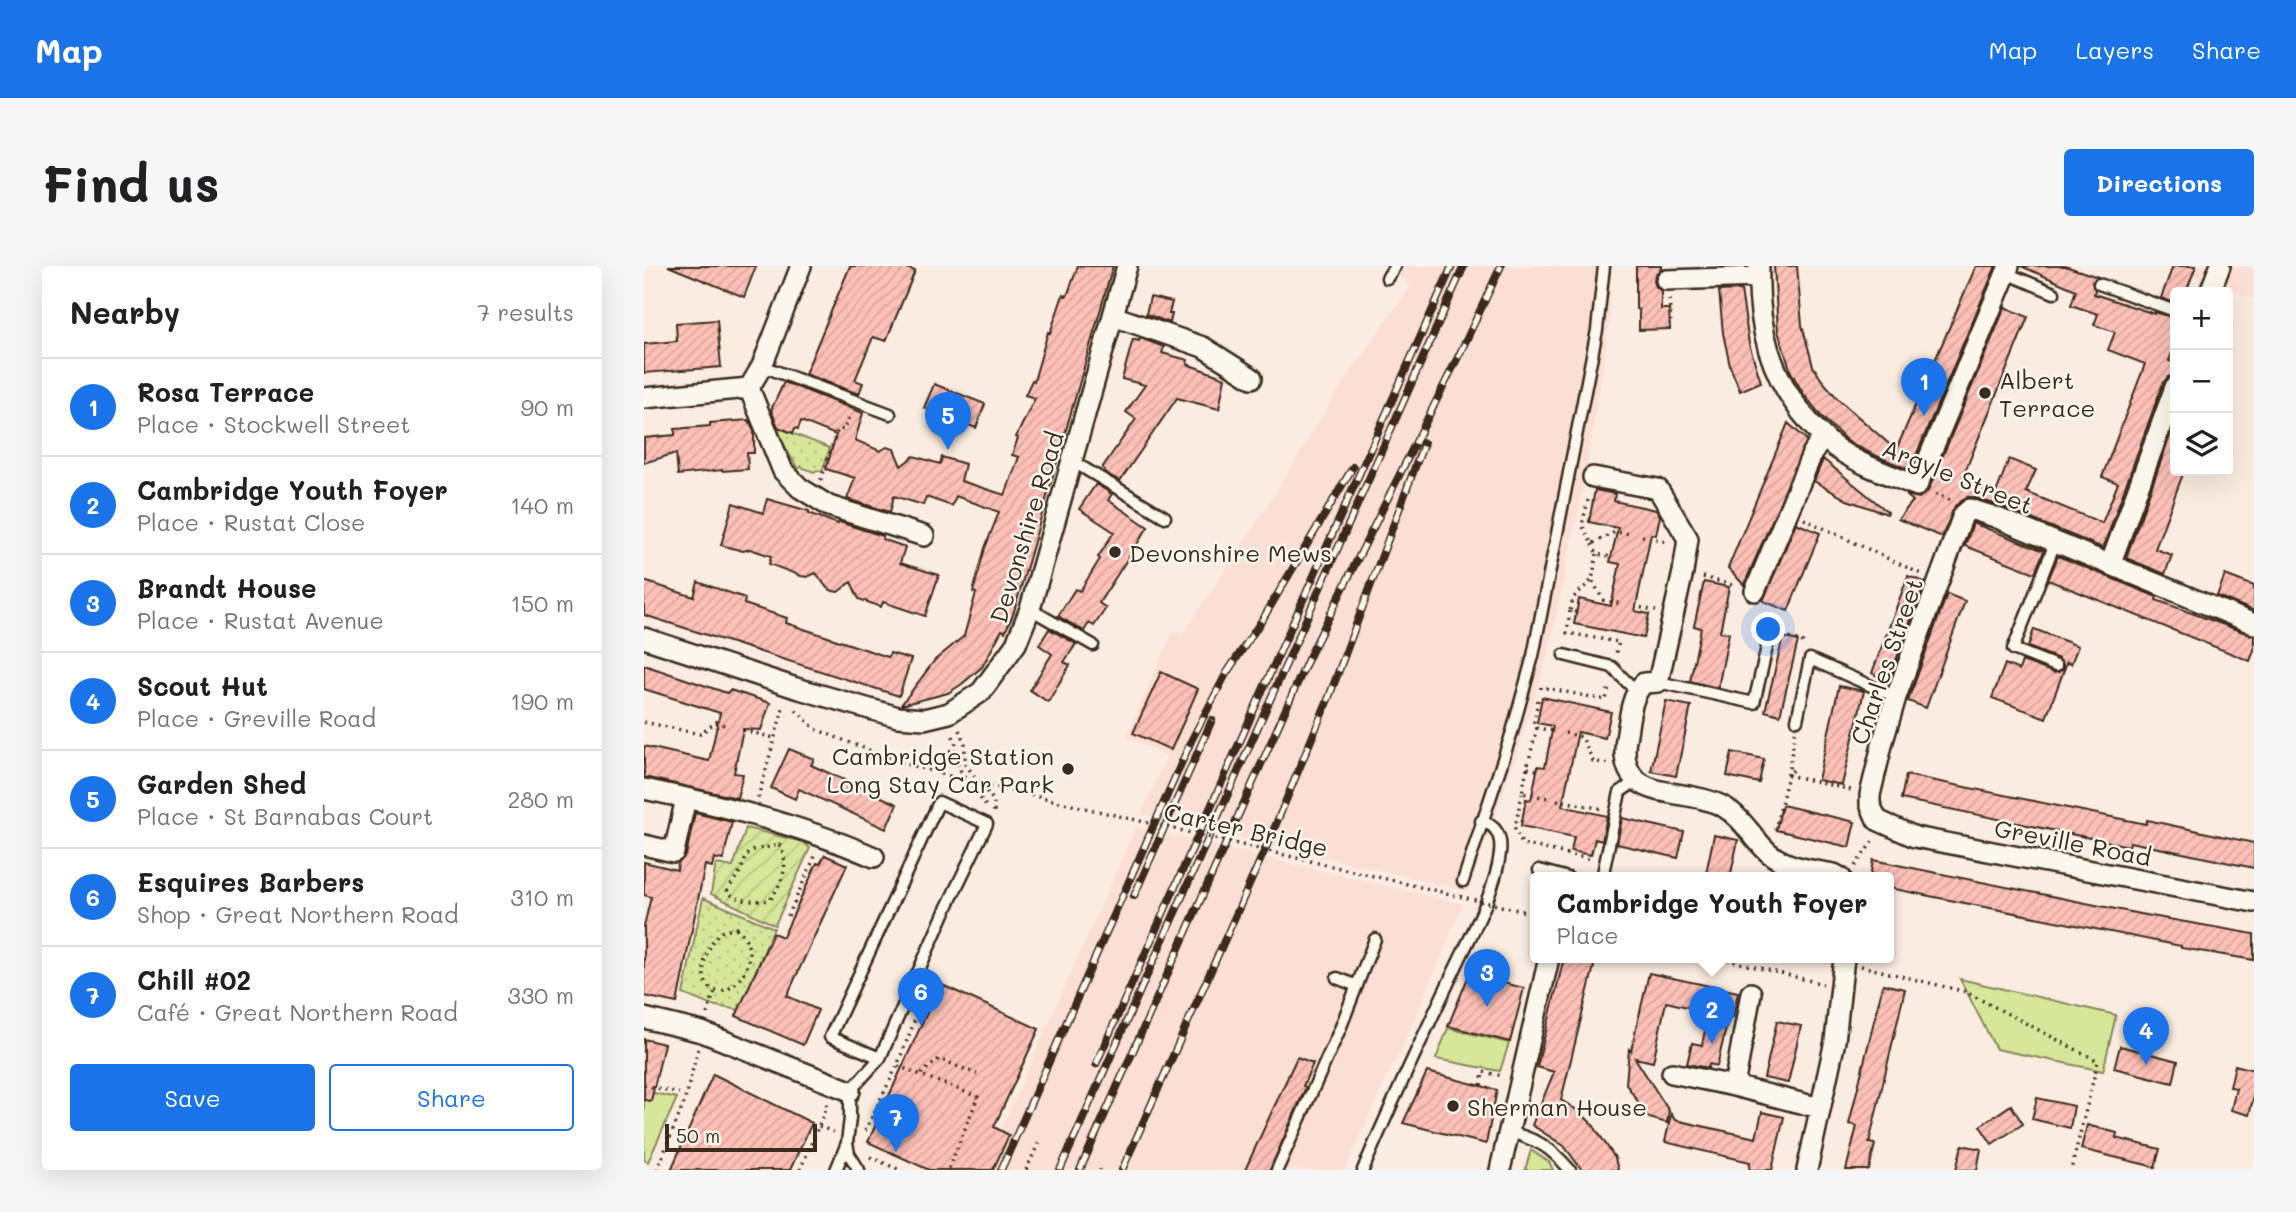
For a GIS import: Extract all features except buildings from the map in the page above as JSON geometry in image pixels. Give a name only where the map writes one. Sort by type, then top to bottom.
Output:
[{"type":"street","points":[[749,388],[762,366],[801,266]]},
{"type":"street","name":"Devonshire Road","points":[[644,638],[776,682],[898,717],[924,719],[949,713],[981,692],[1016,644],[1030,609],[1127,266]]},
{"type":"street","points":[[2212,287],[2220,266]]},
{"type":"street","points":[[1917,486],[2008,270]]},
{"type":"street","points":[[1666,280],[1759,271]]},
{"type":"street","name":"Argyle Street","points":[[1759,271],[1764,332],[1776,374],[1790,397],[1822,437],[1836,449],[1870,467],[1917,486]]},
{"type":"street","points":[[1113,316],[1203,347],[1252,378]]},
{"type":"street","points":[[644,398],[749,388]]},
{"type":"street","points":[[749,388],[783,471],[800,488],[829,506],[924,536]]},
{"type":"street","points":[[2110,565],[2170,401]]},
{"type":"street","points":[[1755,591],[1811,454],[1822,437]]},
{"type":"street","points":[[1593,477],[1658,489],[1688,539],[1658,682],[1644,683],[1636,691],[1626,736],[1625,763],[1636,781],[1645,787],[1723,807],[1736,816],[1770,853],[1788,864],[1825,872]]},
{"type":"street","name":"Argyle Street","points":[[1966,512],[1970,509],[1985,514],[2254,624]]},
{"type":"street","name":"Charles Street","points":[[1870,795],[1896,697],[1966,512]]},
{"type":"street","points":[[644,789],[754,813],[781,824],[825,836],[874,857]]},
{"type":"street","points":[[1870,795],[1873,812],[1877,820],[1884,825]]},
{"type":"street","points":[[644,845],[674,852],[687,798]]},
{"type":"street","name":"Greville Road","points":[[1884,825],[1915,837],[2254,902]]},
{"type":"street","points":[[1500,1170],[1548,963]]},
{"type":"street","points":[[1807,1170],[1835,1041],[1843,963]]},
{"type":"street","points":[[1734,1086],[1751,993]]},
{"type":"street","points":[[644,1018],[702,1032],[850,1091]]},
{"type":"street","points":[[1672,1073],[1821,1108]]},
{"type":"lane","points":[[1387,278],[1395,266]]},
{"type":"lane","points":[[1463,881],[1512,732],[1533,656],[1597,330],[1604,266]]},
{"type":"lane","points":[[2008,270],[2054,293]]},
{"type":"lane","points":[[2099,284],[2170,309]]},
{"type":"lane","points":[[762,366],[890,414]]},
{"type":"lane","points":[[1071,461],[1165,517]]},
{"type":"lane","points":[[2055,542],[2013,649],[2056,666]]},
{"type":"lane","points":[[1030,609],[1093,645]]},
{"type":"lane","points":[[1658,682],[1754,702],[1770,634]]},
{"type":"lane","points":[[1564,654],[1612,667],[1636,691]]},
{"type":"lane","points":[[1797,720],[1810,659],[1896,697]]},
{"type":"lane","points":[[1603,872],[1620,792],[1636,781]]},
{"type":"lane","points":[[836,1170],[847,1143],[850,1091],[880,1058],[987,824],[939,802],[830,1037],[880,1058]]},
{"type":"lane","points":[[1363,1170],[1478,920],[1495,875],[1500,854],[1498,831],[1491,824],[1481,821]]},
{"type":"lane","points":[[1539,870],[1546,872]]},
{"type":"lane","points":[[1277,1170],[1375,939]]},
{"type":"lane","points":[[1337,978],[1357,986]]},
{"type":"lane","points":[[1510,1132],[1531,1138],[1552,1150],[1570,1170]]},
{"type":"lane","points":[[847,1143],[849,1154],[859,1170]]},
{"type":"path","points":[[815,499],[836,434],[839,429],[844,430],[852,407]]},
{"type":"path","name":"Argyle Street","points":[[1917,486],[1959,504],[1966,512]]},
{"type":"path","points":[[1588,500],[1582,525],[1597,554],[1592,580],[1573,598],[1566,632],[1619,642],[1606,701],[1541,687],[1534,722],[1537,728],[1515,828],[1522,844],[1605,862]]},
{"type":"path","points":[[1788,511],[1938,582]]},
{"type":"path","points":[[1592,544],[1615,532],[1631,534]]},
{"type":"path","points":[[1597,554],[1611,557]]},
{"type":"path","points":[[1683,572],[1755,591]]},
{"type":"path","points":[[1592,580],[1603,600],[1622,604]]},
{"type":"path","points":[[1570,611],[1576,612]]},
{"type":"path","points":[[1770,634],[1802,641],[1810,659]]},
{"type":"path","points":[[754,813],[785,702],[776,682]]},
{"type":"path","name":"Carter Bridge","points":[[796,688],[791,702],[804,720],[815,729],[897,761],[939,774],[1530,913]]},
{"type":"path","points":[[949,713],[962,737],[965,764],[995,805],[987,824]]},
{"type":"path","points":[[1770,853],[1788,775],[1797,720]]},
{"type":"path","points":[[644,722],[700,734],[716,722],[727,726]]},
{"type":"path","points":[[1537,728],[1555,731]]},
{"type":"path","points":[[743,730],[774,738]]},
{"type":"path","points":[[1565,733],[1582,737],[1593,761],[1612,765],[1625,763]]},
{"type":"path","points":[[953,736],[958,767],[983,799],[987,824]]},
{"type":"path","points":[[939,774],[946,750],[964,753]]},
{"type":"path","points":[[1527,768],[1537,770]]},
{"type":"path","points":[[1788,775],[1793,770]]},
{"type":"path","points":[[1788,775],[1870,795]]},
{"type":"path","points":[[1522,793],[1548,798]]},
{"type":"path","points":[[1557,800],[1616,811]]},
{"type":"path","points":[[779,845],[754,850],[747,855],[740,872],[728,887],[730,895],[737,900],[770,900],[786,867],[785,854],[779,845],[781,824]]},
{"type":"path","points":[[1850,872],[1884,825]]},
{"type":"path","points":[[788,916],[825,836]]},
{"type":"path","points":[[736,928],[745,934],[750,950],[748,962],[737,982],[725,989],[715,990],[704,976],[705,956],[712,941],[721,932],[736,928]]},
{"type":"path","points":[[1740,963],[1839,986]]},
{"type":"path","points":[[1855,963],[1966,992],[2098,1061],[2071,1170]]},
{"type":"path","points":[[657,1170],[684,1103],[715,990]]},
{"type":"path","points":[[880,1058],[978,1097],[948,1170]]},
{"type":"path","points":[[921,1074],[939,1059],[977,1074]]},
{"type":"path","points":[[1481,1085],[1483,1072],[1521,1081]]},
{"type":"path","points":[[800,1170],[827,1106],[822,1080]]},
{"type":"path","points":[[644,1085],[679,1093]]},
{"type":"path","points":[[862,1137],[877,1105]]},
{"type":"path","points":[[1026,1170],[1039,1142]]},
{"type":"path","points":[[864,1151],[899,1170]]},
{"type":"shaded area","points":[[1387,266],[1613,266],[1610,320],[1586,473],[1548,654],[1516,757],[1468,891],[1141,814],[1167,756],[1126,737],[1173,631],[1182,635],[1270,502],[1337,392],[1410,286]]},
{"type":"shaded area","points":[[2169,266],[2254,266],[2254,299],[2233,291],[2233,287],[2223,287]]},
{"type":"shaded area","points":[[1136,827],[1463,904],[1400,1053],[1345,1170],[983,1170]]},
{"type":"green space","points":[[776,427],[830,448],[822,472],[801,467],[798,469],[785,447],[771,431]]},
{"type":"green space","points":[[746,828],[803,842],[810,848],[775,925],[711,894],[716,864],[733,867]]},
{"type":"green space","points":[[703,898],[774,928],[739,1010],[710,1005],[683,994]]},
{"type":"green space","points":[[1960,979],[2116,1015],[2103,1071],[1996,1049]]},
{"type":"green space","points":[[1448,1028],[1509,1043],[1500,1071],[1436,1059]]},
{"type":"green space","points":[[644,1091],[677,1098],[648,1162],[644,1160]]},
{"type":"green space","points":[[1531,1150],[1549,1162],[1553,1170],[1525,1170]]},
{"type":"railway","points":[[1096,1064],[1452,266]]},
{"type":"railway","points":[[1060,1170],[1464,266]]},
{"type":"railway","points":[[1080,1170],[1309,657],[1501,266]]},
{"type":"railway","points":[[1122,1170],[1271,836],[1329,697],[1424,443]]},
{"type":"railway","points":[[1001,1170],[1192,739],[1226,674],[1264,617],[1353,467]]},
{"type":"railway","points":[[1134,896],[1212,720]]},
{"type":"place","name":"Albert Terrace","points":[[1985,393]]},
{"type":"place","name":"Rosa Terrace","points":[[1924,416]]},
{"type":"place","name":"Garden Shed","points":[[948,450]]},
{"type":"place","name":"Devonshire Mews","points":[[1115,552]]},
{"type":"place","name":"Cambridge Station Long Stay Car Park","points":[[1068,769]]},
{"type":"place","name":"Brandt House","points":[[1487,1007]]},
{"type":"place","name":"Esquires Barbers","points":[[921,1026]]},
{"type":"place","name":"Cambridge Youth Foyer","points":[[1712,1044]]},
{"type":"place","name":"Scout Hut","points":[[2146,1065]]},
{"type":"place","name":"Sherman House","points":[[1453,1106]]},
{"type":"place","name":"Chill #02","points":[[896,1152]]}]
